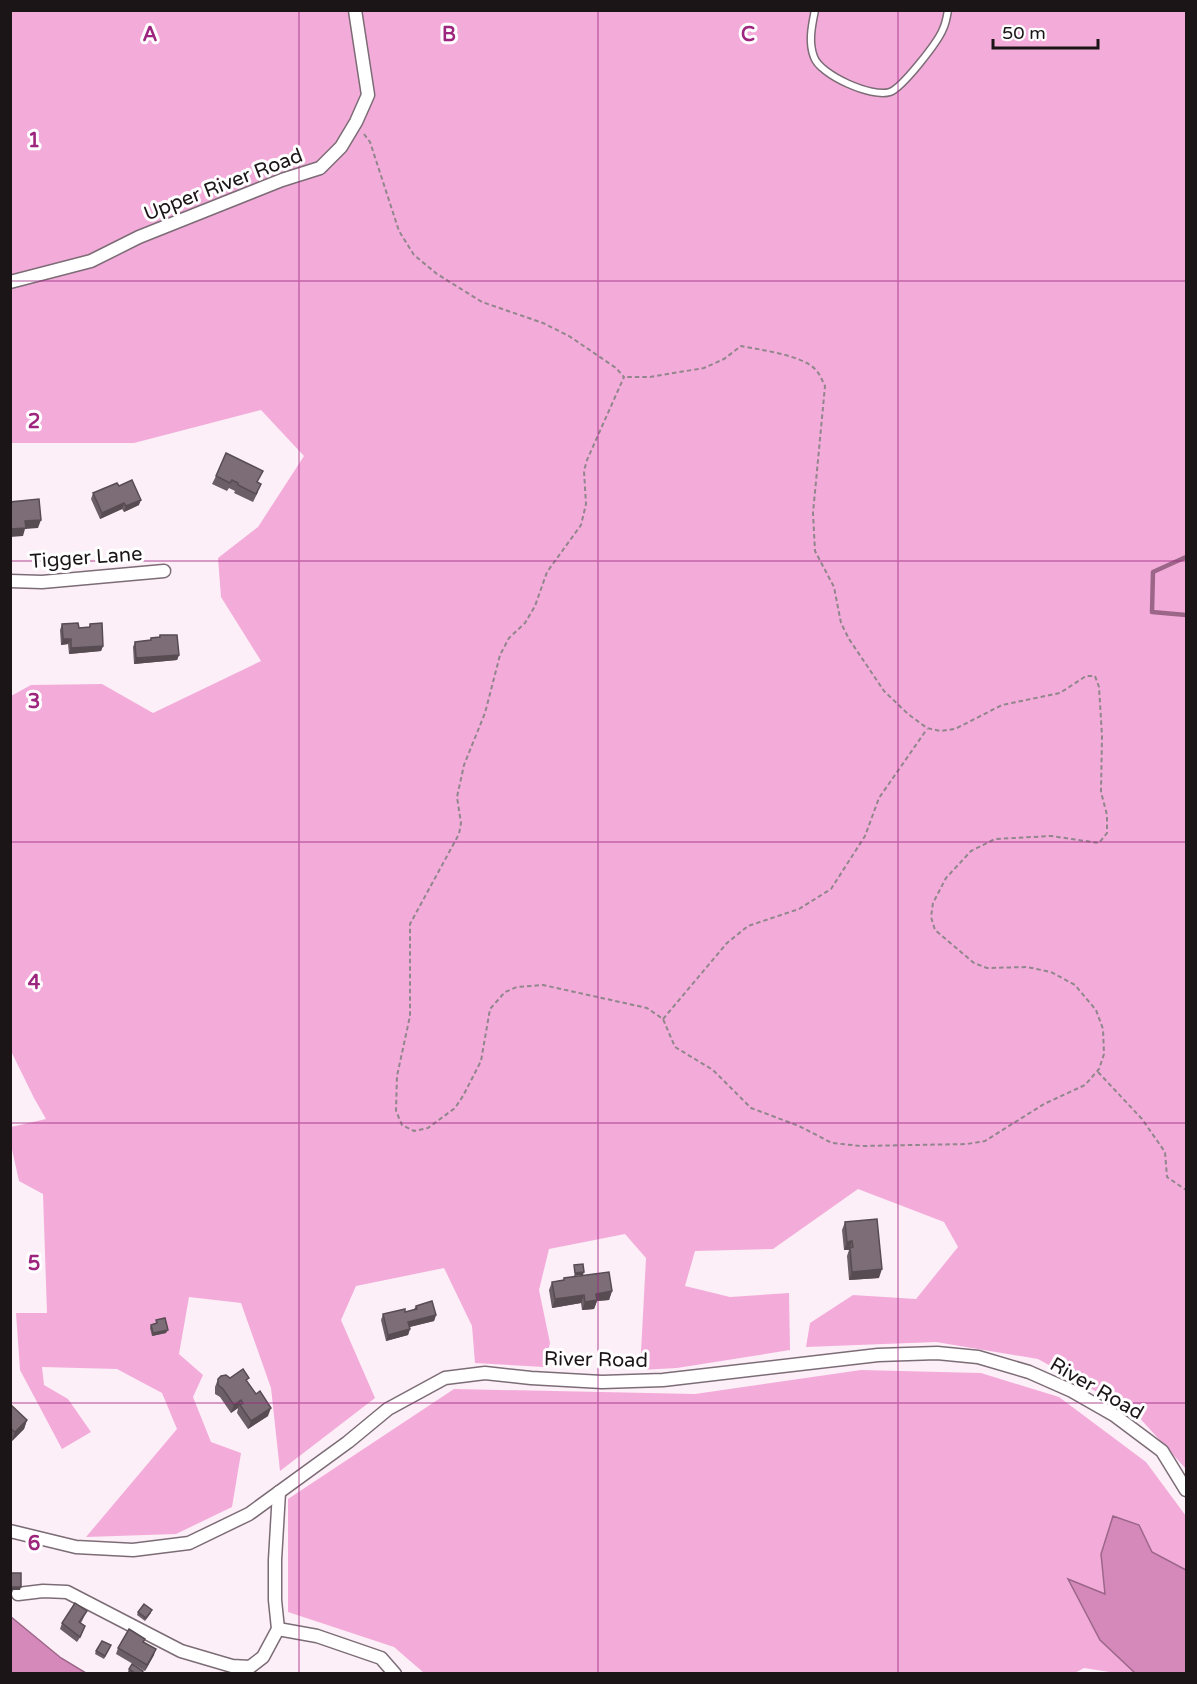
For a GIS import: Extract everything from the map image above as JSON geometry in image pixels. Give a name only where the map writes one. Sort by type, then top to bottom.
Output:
[{"type":"street","name":"Upper River Road","points":[[10,282],[91,261],[139,237],[282,180],[320,168],[341,147],[368,95],[355,10]]},
{"type":"street","name":"Tigger Lane","points":[[10,581],[42,582],[164,571]]},
{"type":"street","name":"River Road","points":[[10,1531],[87,1548],[133,1550],[189,1543],[249,1514],[348,1442],[388,1409],[445,1378],[485,1373],[602,1382],[663,1380],[878,1355],[937,1353],[978,1357],[1029,1372],[1071,1391],[1114,1415],[1162,1451],[1186,1490]]},
{"type":"street","points":[[18,1594],[43,1591],[67,1592],[181,1651],[232,1666],[250,1667],[263,1657],[278,1629],[274,1600],[279,1492]]},
{"type":"street","points":[[278,1629],[317,1636],[381,1658],[395,1674]]},
{"type":"lane","points":[[815,10],[811,42],[817,63],[851,85],[886,93],[894,91],[927,54],[944,28],[948,10]]},
{"type":"path","points":[[356,122],[370,142],[399,231],[414,255],[438,274],[482,302],[543,323],[569,336],[616,368],[624,377],[650,377],[704,368],[724,359],[741,346],[782,354],[810,365],[818,371],[825,386],[813,513],[815,550],[834,587],[841,623],[849,639],[884,691],[927,728],[940,731],[955,729],[1002,705],[1060,693],[1086,676],[1095,676],[1099,687],[1102,736],[1101,792],[1107,815],[1107,833],[1099,843],[1051,836],[995,839],[971,851],[946,878],[933,903],[931,917],[935,930],[974,963],[987,968],[1027,967],[1051,972],[1075,985],[1096,1010],[1103,1029],[1104,1054],[1100,1069],[1085,1085],[1044,1104],[985,1141],[967,1144],[861,1146],[832,1143],[799,1126],[751,1108],[713,1070],[675,1047],[663,1019],[647,1008],[543,985],[517,987],[505,992],[490,1009],[481,1061],[464,1096],[455,1108],[428,1128],[414,1131],[402,1125],[396,1111],[398,1076],[410,1016],[410,924],[459,834],[461,823],[457,797],[464,765],[485,713],[500,655],[509,638],[525,623],[536,606],[547,572],[581,525],[586,504],[584,471],[586,460],[624,377]]},
{"type":"path","points":[[663,1019],[727,944],[748,926],[799,909],[831,889],[865,836],[879,798],[927,728]]},
{"type":"path","points":[[1097,1072],[1142,1119],[1165,1152],[1167,1177],[1186,1190]]},
{"type":"shaded area","points":[[11,11],[1186,11],[1186,1469],[1136,1414],[1038,1359],[936,1342],[806,1347],[810,1323],[853,1295],[916,1299],[958,1247],[944,1222],[858,1189],[773,1249],[695,1251],[685,1286],[730,1297],[789,1293],[790,1350],[677,1368],[640,1370],[646,1258],[625,1234],[549,1249],[539,1290],[550,1343],[544,1367],[475,1363],[472,1326],[444,1268],[356,1286],[341,1320],[375,1398],[280,1471],[271,1388],[241,1303],[189,1297],[179,1354],[203,1375],[193,1397],[211,1442],[241,1453],[232,1507],[176,1534],[86,1537],[177,1429],[162,1393],[117,1369],[42,1367],[44,1385],[68,1399],[91,1432],[62,1449],[20,1370],[16,1313],[47,1313],[43,1194],[19,1181],[11,1145],[11,1127],[46,1119],[11,1051],[11,696],[31,685],[102,684],[153,713],[261,661],[221,597],[218,558],[258,527],[304,456],[261,410],[134,443],[11,443]]},
{"type":"shaded area","points":[[861,1370],[981,1373],[1059,1397],[1146,1462],[1186,1516],[1186,1570],[1152,1552],[1139,1525],[1101,1554],[1105,1594],[1068,1580],[1100,1640],[1135,1673],[1116,1673],[1084,1668],[1073,1674],[424,1673],[394,1647],[288,1612],[288,1499],[454,1389],[695,1394]]},
{"type":"shaded area","points":[[1113,1516],[1139,1525],[1152,1552],[1186,1570],[1186,1673],[1135,1673],[1100,1640],[1068,1579],[1105,1594],[1101,1554]]},
{"type":"shaded area","points":[[10,1616],[61,1658],[86,1673],[11,1673]]},
{"type":"building","points":[[226,453],[263,471],[257,482],[261,484],[256,494],[232,480],[230,483],[216,476]]},
{"type":"building","points":[[132,480],[141,500],[126,506],[124,503],[102,513],[93,493],[117,483],[119,486]]},
{"type":"building","points":[[39,499],[41,520],[25,521],[26,528],[10,529],[10,502]]},
{"type":"building","points":[[78,623],[79,628],[102,623],[103,646],[71,648],[71,639],[63,639],[62,624]]},
{"type":"building","points":[[160,635],[177,635],[179,655],[136,658],[135,642],[151,640]]},
{"type":"building","points":[[877,1219],[882,1269],[852,1272],[850,1248],[853,1247],[852,1241],[847,1242],[845,1222]]},
{"type":"building","points":[[583,1264],[584,1272],[575,1273],[574,1265]]},
{"type":"building","points":[[609,1272],[612,1291],[596,1294],[597,1300],[585,1302],[584,1295],[555,1299],[552,1282],[564,1280],[564,1278]]},
{"type":"building","points":[[432,1301],[436,1315],[408,1322],[410,1329],[388,1335],[383,1314],[417,1309],[416,1306]]},
{"type":"building","points":[[165,1318],[168,1330],[153,1333],[151,1325],[157,1323],[156,1320]]},
{"type":"building","points":[[243,1369],[249,1378],[246,1380],[256,1394],[260,1391],[271,1408],[251,1421],[240,1405],[243,1403],[241,1400],[234,1405],[218,1385],[218,1379],[221,1376],[226,1375],[230,1378]]},
{"type":"building","points":[[10,1404],[27,1420],[15,1432],[10,1430]]},
{"type":"building","points":[[10,1573],[21,1573],[21,1587],[10,1587]]},
{"type":"building","points":[[75,1603],[87,1611],[79,1622],[85,1626],[80,1637],[62,1623]]},
{"type":"building","points":[[144,1604],[152,1610],[146,1618],[138,1612]]},
{"type":"building","points":[[129,1629],[145,1639],[143,1642],[156,1649],[147,1665],[118,1648]]},
{"type":"building","points":[[102,1641],[111,1645],[105,1656],[96,1651]]},
{"type":"building","points":[[132,1664],[143,1671],[141,1674],[136,1674],[129,1669]]},
{"type":"waterway","points":[[1186,557],[1153,572],[1152,612],[1186,615]]}]
